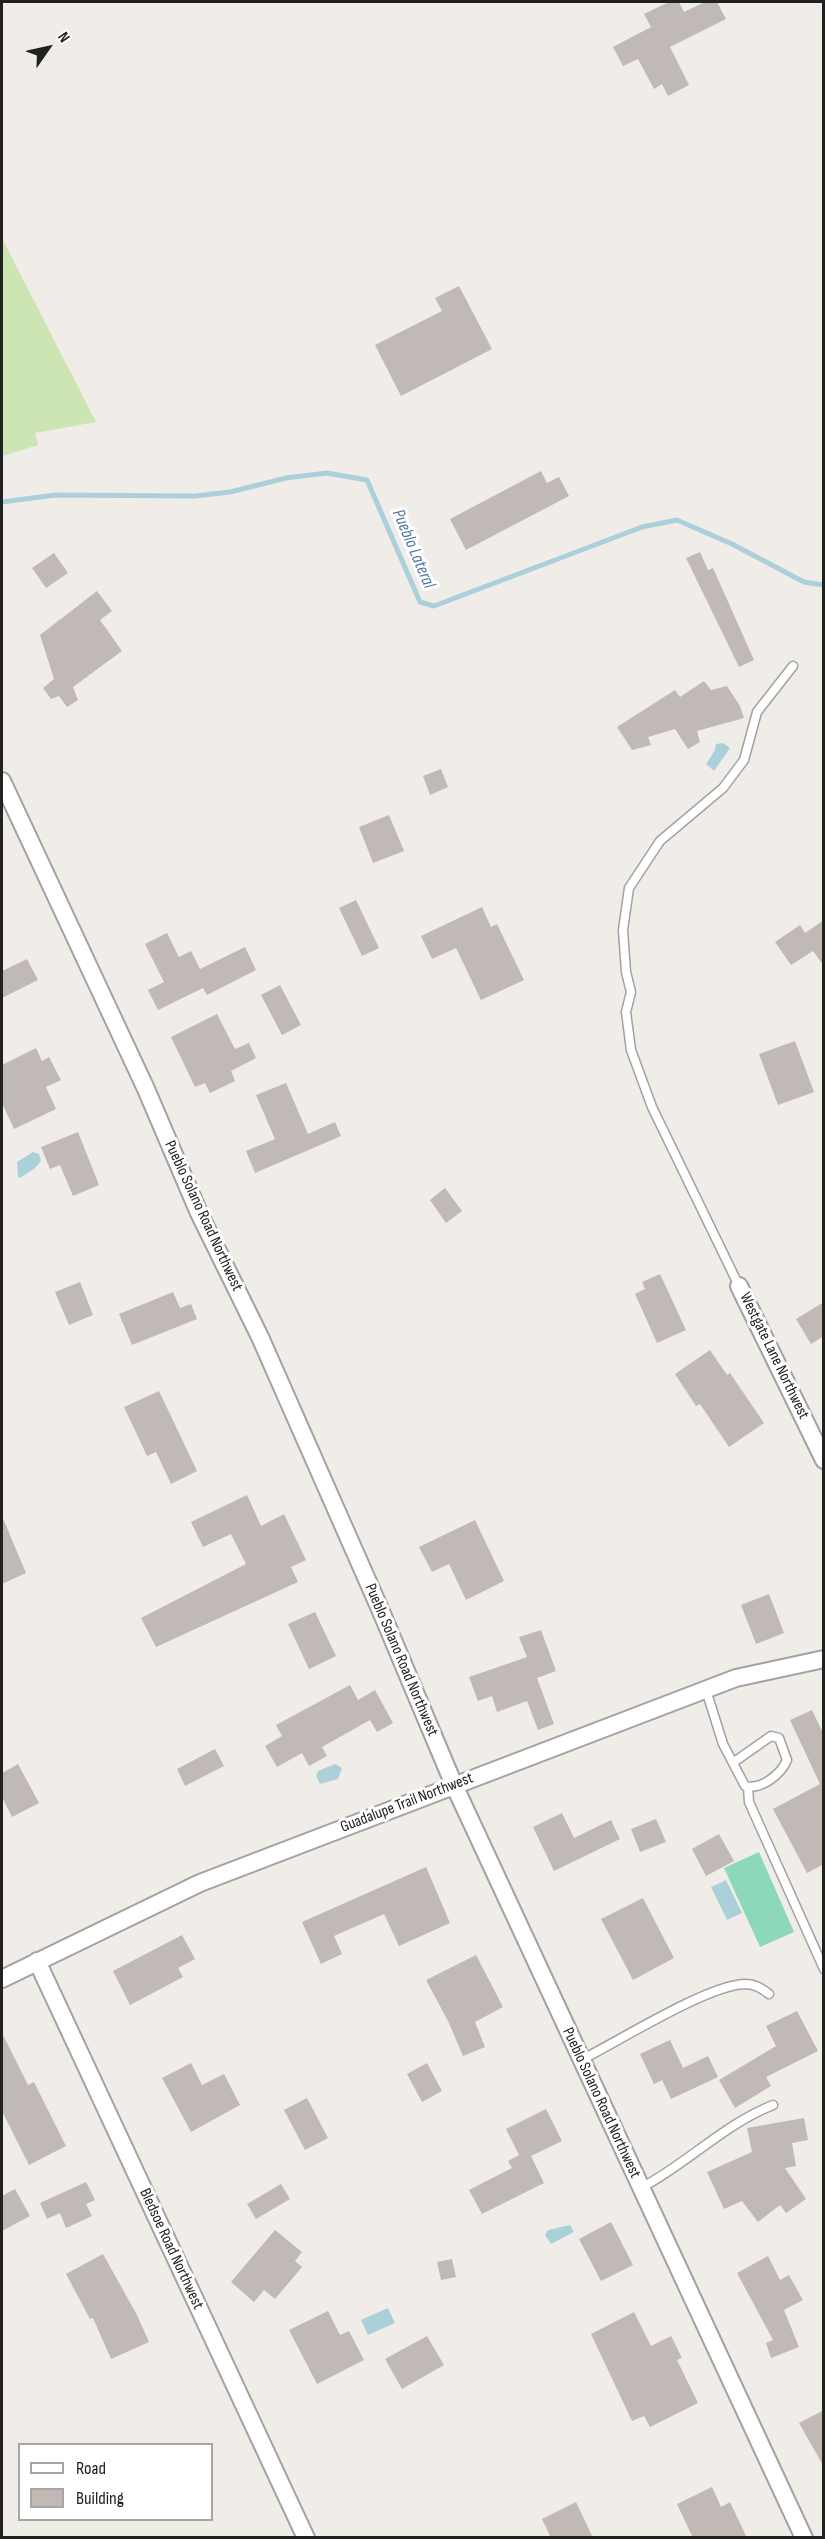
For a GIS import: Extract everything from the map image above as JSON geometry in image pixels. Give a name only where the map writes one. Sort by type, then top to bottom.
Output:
[{"type":"street","name":"Pueblo Solano Road Northwest","points":[[2,781],[146,1089],[199,1213],[260,1338],[380,1609],[454,1785],[804,2538]]},
{"type":"street","name":"Westgate Lane Northwest","points":[[739,1286],[824,1460]]},
{"type":"street","name":"Guadalupe Trail Northwest","points":[[2,1979],[200,1883],[736,1678],[824,1659]]},
{"type":"street","name":"Bledsoe Road Northwest","points":[[37,1961],[306,2538]]},
{"type":"lane","points":[[739,1286],[652,1107],[631,1050],[626,1011],[631,992],[626,972],[623,930],[629,888],[660,841],[723,788],[744,760],[757,712],[793,666]]},
{"type":"lane","points":[[706,1690],[723,1744],[745,1786],[748,1787],[749,1802],[824,1969]]},
{"type":"lane","points":[[734,1762],[771,1736],[779,1738],[783,1745],[787,1760],[784,1767],[778,1774],[761,1785],[748,1787]]},
{"type":"lane","points":[[581,2060],[684,2006],[722,1989],[747,1984],[759,1986],[769,1994]]},
{"type":"lane","points":[[641,2188],[677,2167],[705,2144],[748,2115],[773,2105]]},
{"type":"green space","points":[[2,238],[96,422],[35,433],[38,445],[2,456]]},
{"type":"green space","points":[[759,1852],[794,1932],[760,1947],[724,1868]]},
{"type":"water","points":[[723,743],[730,748],[714,771],[706,764],[716,744]]},
{"type":"water","points":[[33,1152],[39,1154],[41,1161],[35,1168],[20,1178],[18,1177],[17,1162]]},
{"type":"water","points":[[335,1764],[342,1768],[338,1779],[320,1784],[316,1776],[318,1771]]},
{"type":"water","points":[[726,1880],[742,1913],[727,1920],[711,1887]]},
{"type":"water","points":[[570,2225],[574,2232],[551,2244],[545,2235],[548,2230]]},
{"type":"water","points":[[388,2308],[395,2323],[368,2335],[361,2320]]},
{"type":"building","points":[[669,2],[679,2],[684,12],[705,2],[717,2],[726,19],[670,47],[689,85],[668,96],[662,84],[654,89],[638,59],[623,66],[613,47],[651,27],[644,14]]},
{"type":"building","points":[[459,286],[492,349],[401,396],[375,345],[442,311],[435,298]]},
{"type":"building","points":[[541,471],[547,483],[559,477],[569,496],[466,550],[450,519]]},
{"type":"building","points":[[700,552],[708,570],[713,568],[754,660],[739,667],[686,558]]},
{"type":"building","points":[[54,553],[68,573],[46,588],[32,568]]},
{"type":"building","points":[[97,591],[112,611],[100,620],[122,651],[73,687],[78,700],[67,707],[59,696],[51,699],[43,688],[54,679],[40,635]]},
{"type":"building","points":[[704,681],[711,690],[727,686],[740,706],[744,718],[697,731],[700,742],[688,749],[675,729],[648,737],[651,745],[632,750],[617,727],[675,690],[680,697]]},
{"type":"building","points":[[441,769],[448,787],[430,795],[423,776]]},
{"type":"building","points":[[389,815],[404,851],[373,863],[359,827]]},
{"type":"building","points":[[356,900],[379,948],[362,956],[339,908]]},
{"type":"building","points":[[482,907],[491,927],[497,924],[524,980],[481,1000],[456,948],[432,959],[421,936]]},
{"type":"building","points":[[824,920],[824,966],[813,951],[791,965],[775,942],[800,925],[805,933]]},
{"type":"building","points":[[167,933],[179,957],[191,951],[200,969],[245,947],[256,970],[207,995],[203,988],[158,1010],[148,990],[164,982],[145,944]]},
{"type":"building","points":[[27,959],[38,980],[2,998],[2,971]]},
{"type":"building","points":[[280,985],[301,1025],[282,1035],[261,995]]},
{"type":"building","points":[[217,1014],[235,1049],[249,1043],[256,1058],[231,1071],[235,1081],[210,1093],[205,1083],[195,1087],[171,1037]]},
{"type":"building","points":[[795,1041],[814,1092],[778,1105],[759,1054]]},
{"type":"building","points":[[36,1048],[42,1061],[49,1057],[61,1080],[46,1087],[56,1109],[14,1129],[2,1103],[2,1065]]},
{"type":"building","points":[[286,1083],[308,1134],[335,1122],[341,1136],[255,1173],[246,1151],[275,1139],[256,1095]]},
{"type":"building","points":[[78,1132],[99,1185],[73,1196],[60,1165],[50,1169],[41,1147]]},
{"type":"building","points":[[445,1188],[462,1211],[446,1223],[430,1200]]},
{"type":"building","points":[[660,1274],[686,1330],[657,1343],[635,1294],[645,1289],[642,1282]]},
{"type":"building","points":[[80,1282],[93,1315],[69,1325],[55,1292]]},
{"type":"building","points":[[173,1292],[180,1308],[191,1304],[197,1319],[132,1345],[119,1314]]},
{"type":"building","points":[[824,1302],[824,1336],[811,1344],[796,1319]]},
{"type":"building","points":[[710,1350],[727,1375],[730,1373],[764,1423],[729,1447],[700,1404],[696,1406],[675,1374]]},
{"type":"building","points":[[159,1391],[197,1471],[171,1484],[156,1452],[147,1456],[124,1407]]},
{"type":"building","points":[[247,1495],[261,1526],[284,1514],[306,1560],[291,1567],[298,1582],[156,1647],[141,1618],[246,1564],[231,1534],[203,1547],[191,1522]]},
{"type":"building","points":[[2,1516],[26,1573],[2,1584]]},
{"type":"building","points":[[475,1520],[504,1581],[466,1600],[449,1564],[432,1572],[419,1547]]},
{"type":"building","points":[[769,1594],[784,1633],[756,1644],[741,1605]]},
{"type":"building","points":[[315,1612],[336,1656],[309,1669],[288,1624]]},
{"type":"building","points":[[541,1630],[556,1671],[537,1678],[554,1724],[538,1730],[527,1701],[497,1712],[492,1696],[478,1701],[469,1677],[527,1657],[519,1637]]},
{"type":"building","points":[[350,1685],[358,1700],[375,1690],[393,1723],[377,1732],[370,1720],[322,1747],[327,1756],[309,1766],[302,1753],[277,1767],[265,1746],[282,1736],[276,1725]]},
{"type":"building","points":[[812,1710],[824,1735],[824,1864],[807,1873],[773,1809],[820,1784],[790,1720]]},
{"type":"building","points":[[215,1749],[224,1766],[185,1786],[177,1769]]},
{"type":"building","points":[[18,1764],[39,1803],[12,1817],[2,1797],[2,1773]]},
{"type":"building","points":[[562,1813],[574,1838],[611,1820],[620,1839],[554,1871],[533,1827]]},
{"type":"building","points":[[656,1819],[666,1842],[640,1852],[631,1829]]},
{"type":"building","points":[[719,1834],[734,1861],[706,1876],[692,1849]]},
{"type":"building","points":[[426,1867],[450,1923],[399,1946],[384,1914],[334,1936],[342,1954],[321,1964],[302,1922]]},
{"type":"building","points":[[643,1898],[674,1958],[633,1980],[601,1919]]},
{"type":"building","points":[[182,1935],[195,1959],[178,1968],[183,1977],[130,2005],[113,1971]]},
{"type":"building","points":[[476,1955],[503,2007],[475,2022],[485,2047],[463,2056],[449,2023],[426,1980]]},
{"type":"building","points":[[797,2011],[818,2051],[766,2077],[771,2086],[735,2108],[719,2080],[776,2046],[766,2026]]},
{"type":"building","points":[[2,2033],[28,2085],[34,2082],[66,2146],[29,2165],[2,2111]]},
{"type":"building","points":[[670,2040],[683,2068],[708,2056],[718,2077],[671,2099],[662,2080],[654,2084],[640,2054]]},
{"type":"building","points":[[191,2063],[202,2085],[224,2074],[240,2105],[191,2132],[162,2078]]},
{"type":"building","points":[[427,2063],[442,2091],[422,2102],[407,2074]]},
{"type":"building","points":[[307,2098],[328,2138],[305,2150],[284,2110]]},
{"type":"building","points":[[546,2109],[562,2141],[531,2156],[544,2183],[482,2214],[469,2190],[512,2168],[508,2161],[519,2155],[506,2129]]},
{"type":"building","points":[[804,2118],[808,2140],[792,2143],[796,2166],[785,2168],[806,2199],[786,2213],[780,2205],[758,2222],[742,2201],[724,2209],[707,2172],[752,2152],[747,2128]]},
{"type":"building","points":[[86,2182],[95,2200],[86,2204],[92,2216],[66,2228],[60,2213],[47,2219],[40,2203]]},
{"type":"building","points":[[281,2184],[290,2199],[256,2219],[247,2204]]},
{"type":"building","points":[[15,2189],[30,2216],[2,2231],[2,2196]]},
{"type":"building","points":[[611,2222],[633,2265],[601,2281],[579,2239]]},
{"type":"building","points":[[275,2230],[302,2252],[295,2261],[302,2267],[275,2299],[264,2290],[254,2302],[231,2282]]},
{"type":"building","points":[[103,2254],[137,2315],[149,2342],[111,2359],[93,2318],[90,2319],[66,2274]]},
{"type":"building","points":[[768,2256],[780,2280],[789,2275],[803,2300],[784,2310],[799,2347],[771,2358],[766,2343],[773,2340],[737,2273]]},
{"type":"building","points":[[452,2259],[456,2277],[441,2280],[437,2262]]},
{"type":"building","points":[[328,2311],[340,2335],[349,2331],[364,2360],[317,2384],[289,2330]]},
{"type":"building","points":[[634,2312],[651,2346],[671,2336],[682,2358],[677,2360],[698,2403],[650,2427],[644,2416],[632,2421],[591,2334]]},
{"type":"building","points":[[427,2336],[444,2365],[402,2389],[385,2359]]},
{"type":"building","points":[[824,2410],[824,2467],[799,2423]]},
{"type":"building","points":[[712,2487],[721,2507],[730,2502],[747,2538],[693,2538],[677,2504]]},
{"type":"building","points":[[576,2502],[593,2538],[551,2538],[542,2519]]},
{"type":"waterway","name":"Pueblo Lateral","points":[[2,502],[55,495],[195,496],[230,492],[286,478],[327,473],[367,480],[420,602],[434,606],[642,527],[677,520],[732,544],[804,582],[824,585]]}]
